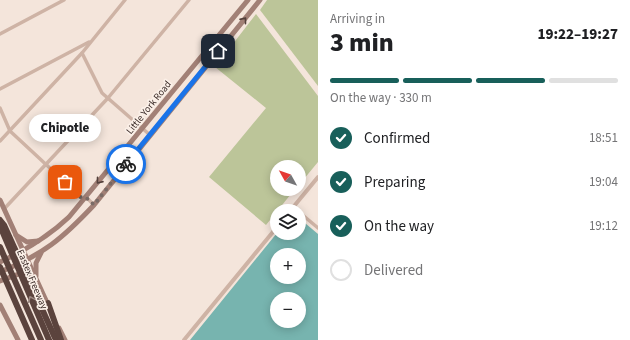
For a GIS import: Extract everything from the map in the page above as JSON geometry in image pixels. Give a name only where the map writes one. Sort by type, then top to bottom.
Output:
[{"type":"highway","points":[[0,220],[12,238]]},
{"type":"highway","name":"Eastex Freeway","points":[[0,226],[12,238],[26,282],[49,340]]},
{"type":"highway","points":[[0,247],[41,340]]},
{"type":"highway","points":[[0,266],[32,340]]},
{"type":"highway","points":[[26,282],[39,302],[56,340]]},
{"type":"highway","points":[[48,303],[61,340]]},
{"type":"main road","name":"Little York Road","points":[[0,262],[24,251],[56,229],[85,198],[182,78],[248,0]]},
{"type":"main road","name":"Little York Road","points":[[0,272],[28,260],[42,252],[63,237],[94,205],[260,0]]},
{"type":"main road","points":[[182,78],[190,85]]},
{"type":"main road","points":[[0,200],[12,238],[24,251],[65,340]]},
{"type":"main road","points":[[56,229],[63,237]]},
{"type":"main road","points":[[12,238],[27,242],[42,239]]},
{"type":"main road","points":[[0,255],[11,249],[17,242],[12,238]]},
{"type":"main road","points":[[36,277],[36,263],[42,252]]},
{"type":"main road","points":[[0,281],[27,271],[36,277]]},
{"type":"main road","points":[[0,305],[18,340]]},
{"type":"main road","points":[[3,311],[15,340]]},
{"type":"street","points":[[0,34],[64,0]]},
{"type":"street","points":[[0,141],[82,53],[125,0]]},
{"type":"street","points":[[4,209],[108,98],[189,0]]},
{"type":"street","points":[[0,89],[91,41]]},
{"type":"street","points":[[82,53],[98,86],[108,98],[150,135]]},
{"type":"street","points":[[0,108],[10,131],[80,197],[85,198],[94,205]]},
{"type":"street","points":[[296,204],[318,177]]},
{"type":"street","points":[[306,218],[318,228]]},
{"type":"street","points":[[184,340],[270,236]]},
{"type":"green space","points":[[267,0],[318,0],[318,86],[260,10]]},
{"type":"green space","points":[[256,14],[318,96],[318,162],[306,177],[306,160],[270,160],[270,196],[289,196],[283,204],[270,204],[270,220],[266,225],[209,177],[266,108],[215,67]]},
{"type":"water","points":[[306,224],[318,234],[318,340],[190,340],[271,240],[306,240]]},
{"type":"way so far","points":[[65,182],[80,197],[88,199],[94,205],[126,164]]},
{"type":"place","name":"Chipotle","points":[[65,182]]},
{"type":"route","points":[[126,164],[218,51]]}]
